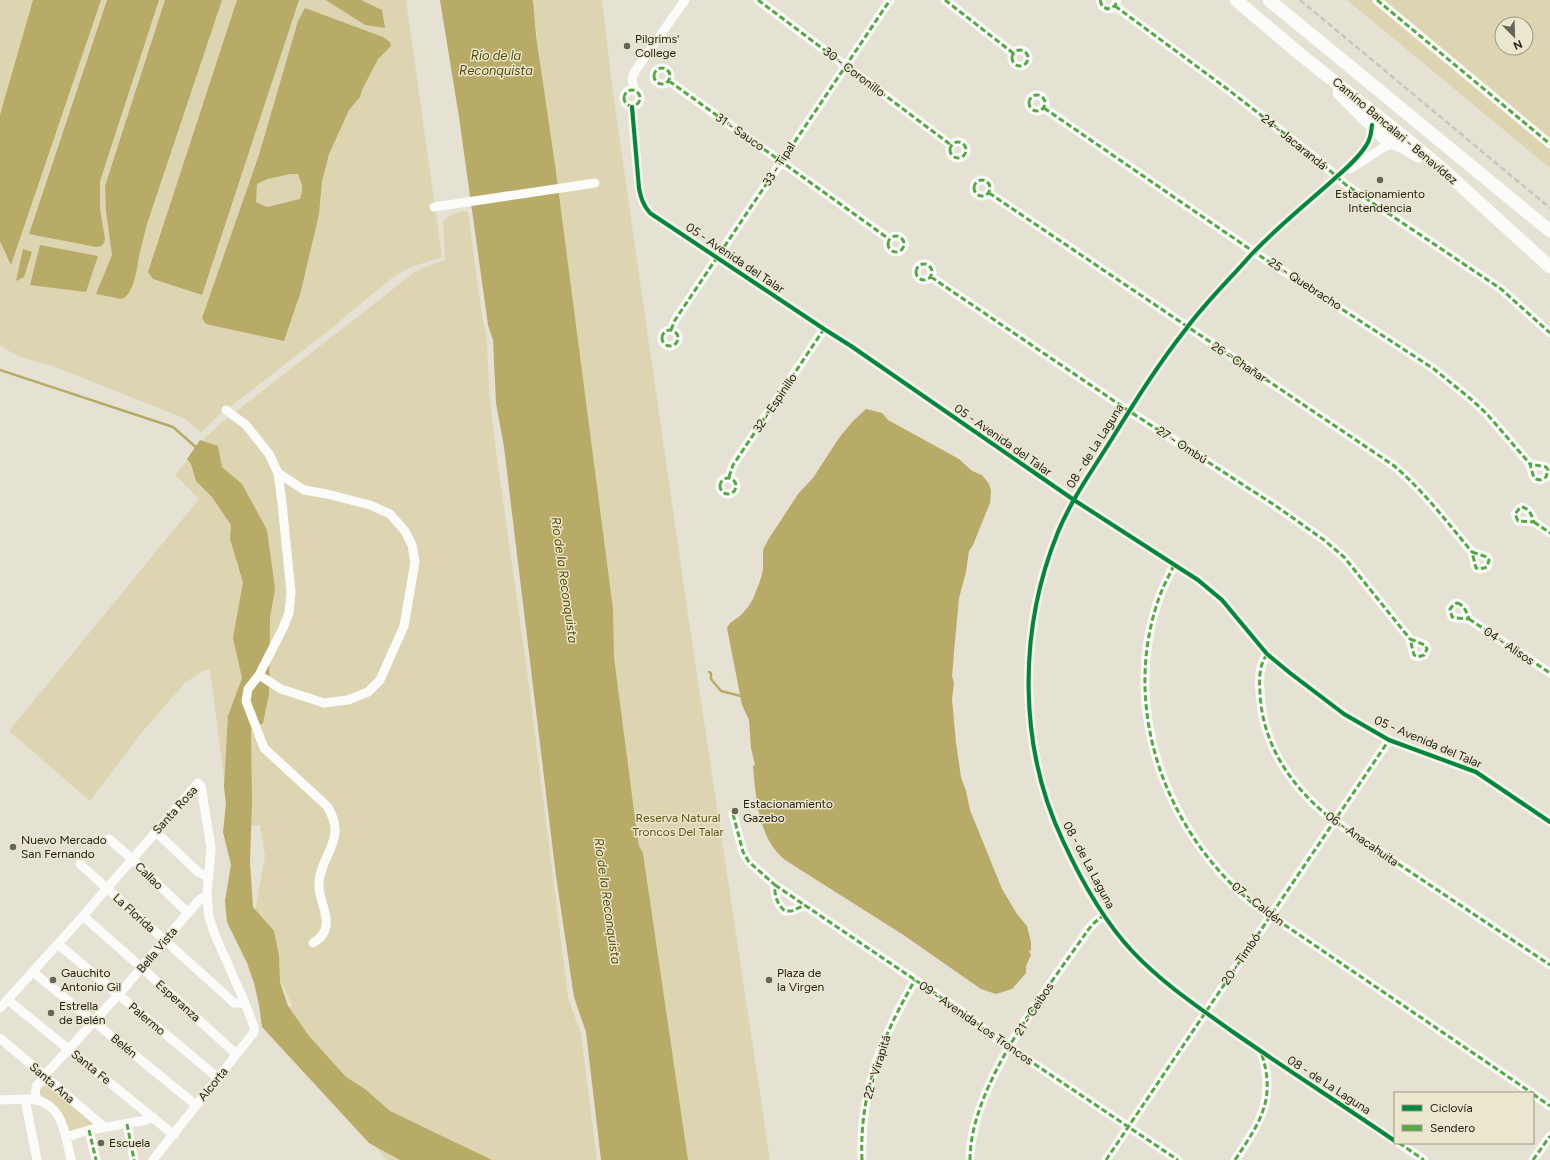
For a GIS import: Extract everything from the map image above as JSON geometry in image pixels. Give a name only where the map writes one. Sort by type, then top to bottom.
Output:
[{"type":"main road","name":"Camino Bancalari - Benavídez","points":[[1236,0],[1301,55],[1385,120],[1447,173],[1550,267]]},
{"type":"main road","name":"Camino Bancalari - Benavídez","points":[[1269,0],[1550,232]]},
{"type":"main road","points":[[1301,55],[1372,125],[1380,136],[1392,144],[1403,147],[1447,173]]},
{"type":"street","name":"05 - Avenida del Talar","points":[[686,0],[635,71],[632,78],[634,90],[626,93],[624,98],[625,103],[632,107],[639,188],[644,206],[650,212],[717,259],[851,346],[1074,500],[1198,580],[1215,594],[1268,654],[1290,673],[1344,714],[1389,740],[1476,772],[1550,822]]},
{"type":"street","name":"30 - Coronillo","points":[[758,0],[951,145]]},
{"type":"street","name":"33 - Tipal","points":[[671,330],[675,320],[890,0]]},
{"type":"street","points":[[945,0],[1014,53]]},
{"type":"street","name":"24 - Jacarandá","points":[[1100,0],[1100,4],[1104,8],[1110,9],[1116,3],[1230,90],[1317,159],[1346,185],[1501,289],[1550,333]]},
{"type":"street","points":[[1378,0],[1550,144]]},
{"type":"street","name":"31 - Sauco","points":[[669,81],[889,239]]},
{"type":"street","name":"25 - Quebracho","points":[[1044,108],[1254,252],[1434,369],[1458,387],[1487,414],[1530,464]]},
{"type":"street","name":"08 - de La Laguna","points":[[1372,125],[1370,138],[1367,144],[1349,165],[1254,252],[1186,327],[1129,410],[1074,500],[1056,537],[1037,596],[1028,667],[1030,709],[1039,771],[1046,798],[1053,819],[1070,856],[1104,915],[1128,946],[1184,998],[1261,1052],[1394,1140]]},
{"type":"street","name":"08 - de La Laguna","points":[[1336,177],[1384,147],[1392,144]]},
{"type":"street","points":[[434,206],[595,183]]},
{"type":"street","name":"26 - Chañar","points":[[989,193],[1393,465],[1428,500],[1472,552]]},
{"type":"street","name":"27 - Ombú","points":[[931,277],[1129,410],[1276,506],[1333,546],[1344,557],[1410,639]]},
{"type":"street","name":"32 - Espinillo","points":[[729,477],[733,465],[824,329]]},
{"type":"street","points":[[226,410],[246,425],[269,454],[278,473],[290,592],[289,613],[259,675],[248,689],[246,701],[264,748],[327,806],[333,817],[335,829],[332,843],[319,875],[318,886],[326,919],[325,930],[320,938],[313,943]]},
{"type":"street","points":[[259,675],[281,689],[324,703],[348,700],[368,692],[380,680],[404,626],[415,562],[412,545],[405,531],[390,514],[370,505],[304,490],[278,473]]},
{"type":"street","points":[[1534,522],[1550,533]]},
{"type":"street","name":"07 - Caldén","points":[[1174,565],[1157,603],[1151,626],[1147,648],[1145,676],[1146,701],[1149,728],[1155,756],[1168,791],[1190,833],[1224,877],[1237,890],[1270,916],[1531,1092]]},
{"type":"street","name":"04 - Alisos","points":[[1468,618],[1550,674]]},
{"type":"street","name":"06 - Anacahuita","points":[[1268,654],[1262,662],[1259,682],[1262,715],[1268,736],[1286,770],[1294,782],[1310,800],[1334,821],[1550,965]]},
{"type":"street","name":"20 - Timbó","points":[[1106,1160],[1389,740]]},
{"type":"street","name":"Santa Rosa","points":[[0,1008],[58,944],[198,783],[201,786],[211,848],[207,895],[209,917],[213,930],[245,1003]]},
{"type":"street","name":"09 - Avenida Los Troncos","points":[[733,814],[743,852],[749,862],[775,885],[961,1011],[994,1037],[1178,1160]]},
{"type":"street","points":[[156,832],[198,872],[208,877]]},
{"type":"street","name":"Callao","points":[[109,839],[188,913]]},
{"type":"street","name":"La Florida","points":[[80,864],[234,1003],[245,1003]]},
{"type":"street","points":[[775,885],[774,891],[778,903],[785,911],[792,911],[806,905]]},
{"type":"street","name":"Bella Vista","points":[[35,1098],[36,1087],[44,1076],[141,968],[199,900],[207,895]]},
{"type":"street","name":"21 - Ceibos","points":[[970,1160],[973,1129],[983,1099],[1010,1047],[1027,1019],[1088,930],[1094,922],[1104,915]]},
{"type":"street","name":"Esperanza","points":[[82,916],[236,1054]]},
{"type":"street","name":"Palermo","points":[[58,944],[218,1078]]},
{"type":"street","name":"Belén","points":[[33,972],[196,1105]]},
{"type":"street","name":"22 - Virapitá","points":[[862,1160],[863,1123],[873,1074],[885,1036],[915,980]]},
{"type":"street","name":"Santa Fe","points":[[8,1000],[174,1135]]},
{"type":"street","name":"Alcorta","points":[[153,1160],[254,1032],[254,1027],[245,1003]]},
{"type":"street","name":"Santa Ana","points":[[0,1038],[104,1127]]},
{"type":"street","points":[[1235,1160],[1257,1125],[1266,1103],[1268,1079],[1266,1065],[1261,1052]]},
{"type":"street","name":"07 - Caldén","points":[[1534,1094],[1550,1106]]},
{"type":"street","points":[[0,1100],[35,1098],[42,1100],[58,1114],[66,1137],[71,1160]]},
{"type":"street","points":[[25,1099],[37,1160]]},
{"type":"street","points":[[66,1137],[104,1127],[147,1120],[153,1117]]},
{"type":"street","points":[[128,1124],[134,1160]]},
{"type":"street","points":[[90,1130],[96,1160]]},
{"type":"street","points":[[1533,1160],[1550,1136]]},
{"type":"street","points":[[1400,1144],[1424,1160]]},
{"type":"green space","points":[[0,0],[406,0],[442,257],[411,267],[393,277],[328,331],[217,417],[201,432],[184,418],[52,366],[17,356],[0,345]]},
{"type":"green space","name":"Reserva Natural Troncos Del Talar","points":[[532,0],[602,0],[613,93],[685,594],[770,1160],[688,1160],[643,853],[639,846],[636,826],[614,657],[613,609]]},
{"type":"green space","points":[[1347,0],[1550,0],[1550,168]]},
{"type":"green space","points":[[462,211],[468,212],[482,316],[487,339],[489,390],[494,436],[528,678],[568,997],[581,1034],[597,1160],[387,1160],[265,1025],[292,1005],[275,969],[254,916],[265,856],[260,825],[230,825],[210,670],[204,670],[185,683],[143,731],[90,801],[9,731],[199,499],[175,475],[204,439],[220,424],[415,272],[445,260],[443,222],[448,216]]},
{"type":"green space","points":[[44,1086],[48,1087],[92,1123],[92,1126],[71,1131],[68,1130],[62,1113],[40,1094],[39,1091]]},
{"type":"water","points":[[33,0],[101,0],[11,265],[0,241],[0,115]]},
{"type":"water","points":[[107,0],[159,0],[100,181],[100,209],[105,239],[101,246],[96,247],[29,234]]},
{"type":"water","points":[[165,0],[222,0],[147,224],[133,284],[127,296],[122,299],[96,294],[112,255],[106,211],[105,186]]},
{"type":"water","points":[[237,0],[299,0],[202,295],[153,279],[148,272]]},
{"type":"water","points":[[326,0],[361,0],[382,10],[385,28],[365,25]]},
{"type":"water","name":"Río de la Reconquista","points":[[440,0],[533,1],[536,35],[556,172],[613,609],[614,657],[636,826],[639,846],[643,853],[688,1160],[601,1160],[586,1032],[574,997],[556,876],[504,447],[496,403],[493,340],[488,325],[459,117]]},
{"type":"water","points":[[305,8],[383,37],[390,42],[391,46],[378,59],[360,97],[349,110],[329,154],[322,181],[319,214],[301,291],[284,341],[206,324],[202,318],[259,155],[298,21]],"holes":[[[290,174],[298,174],[302,186],[300,199],[267,207],[256,202],[257,184],[267,179]]]},
{"type":"water","points":[[40,245],[98,256],[86,292],[30,285]]},
{"type":"water","points":[[23,249],[32,252],[24,277],[16,281]]},
{"type":"water","points":[[866,409],[882,413],[888,420],[959,459],[972,471],[982,475],[989,484],[991,491],[990,503],[973,545],[969,551],[966,572],[959,598],[952,676],[954,683],[952,699],[961,777],[970,810],[1002,889],[1017,914],[1027,926],[1031,942],[1031,950],[1029,951],[1031,955],[1026,966],[1026,973],[1012,989],[996,994],[981,989],[902,934],[785,860],[769,841],[757,804],[753,766],[755,765],[751,748],[749,720],[742,705],[727,628],[730,623],[740,616],[753,599],[763,570],[763,550],[768,540],[798,494],[813,478],[839,438],[853,421]]},
{"type":"water","points":[[200,440],[218,446],[222,467],[242,484],[267,530],[275,589],[270,618],[269,694],[263,723],[251,731],[252,802],[250,863],[253,907],[274,931],[279,956],[280,982],[288,1006],[309,1036],[346,1077],[365,1089],[390,1111],[492,1160],[400,1160],[369,1143],[262,1027],[254,983],[247,963],[227,922],[225,901],[231,865],[223,832],[226,804],[224,787],[228,716],[242,678],[233,638],[243,582],[230,539],[231,525],[212,497],[196,481],[191,464],[187,459]]},
{"type":"waterway","points":[[0,370],[173,427],[198,449]]},
{"type":"waterway","points":[[709,672],[711,673],[711,679],[721,691],[741,696]]},
{"type":"railway","points":[[1300,0],[1550,208]]},
{"type":"marked path","points":[[758,0],[951,145]]},
{"type":"marked path","points":[[671,330],[675,320],[890,0]]},
{"type":"marked path","points":[[945,0],[1013,53]]},
{"type":"marked path","points":[[1100,0],[1102,6],[1107,9],[1115,6],[1117,0]]},
{"type":"marked path","points":[[1377,0],[1550,144]]},
{"type":"marked path","points":[[1115,6],[1230,91],[1317,159],[1346,185],[1501,289],[1550,333]]},
{"type":"marked path","points":[[1017,50],[1023,50],[1028,55],[1028,58],[1026,64],[1023,66],[1017,66],[1012,61],[1012,55],[1017,50]]},
{"type":"marked path","points":[[659,68],[665,68],[670,73],[670,76],[668,82],[665,84],[659,84],[654,79],[654,73],[659,68]]},
{"type":"marked path","points":[[669,81],[889,239]]},
{"type":"marked path","points":[[629,90],[635,90],[640,95],[640,98],[638,104],[635,106],[629,106],[624,101],[624,95],[629,90]]},
{"type":"marked path","points":[[1034,95],[1040,95],[1045,100],[1045,103],[1043,109],[1040,111],[1034,111],[1029,106],[1029,100],[1034,95]]},
{"type":"marked path","points":[[1044,108],[1254,252],[1434,369],[1487,414],[1530,464],[1533,475],[1536,479],[1540,480],[1546,477],[1548,470],[1546,467],[1530,464]]},
{"type":"marked path","points":[[955,142],[961,142],[966,147],[966,150],[964,156],[961,158],[955,158],[950,153],[950,147],[955,142]]},
{"type":"marked path","points":[[979,180],[985,180],[990,185],[990,188],[988,194],[985,196],[979,196],[974,191],[974,185],[979,180]]},
{"type":"marked path","points":[[989,193],[1393,465],[1425,496],[1472,552]]},
{"type":"marked path","points":[[893,236],[899,236],[904,241],[904,244],[902,250],[899,252],[893,252],[888,247],[888,241],[893,236]]},
{"type":"marked path","points":[[921,264],[927,264],[932,269],[932,272],[930,278],[927,280],[921,280],[916,275],[916,269],[921,264]]},
{"type":"marked path","points":[[931,277],[1129,411],[1276,506],[1324,540],[1344,557],[1410,639]]},
{"type":"marked path","points":[[729,477],[733,465],[824,329]]},
{"type":"marked path","points":[[667,330],[673,330],[678,335],[678,338],[676,344],[673,346],[667,346],[662,341],[662,335],[667,330]]},
{"type":"marked path","points":[[725,478],[731,478],[736,483],[736,486],[734,492],[731,494],[725,494],[720,489],[720,483],[725,478]]},
{"type":"marked path","points":[[1522,507],[1529,511],[1534,522],[1518,521],[1515,514],[1522,507]]},
{"type":"marked path","points":[[1534,522],[1550,533]]},
{"type":"marked path","points":[[1472,552],[1487,557],[1489,560],[1487,567],[1480,569],[1476,568],[1472,552]]},
{"type":"marked path","points":[[1174,565],[1157,604],[1148,645],[1145,686],[1149,727],[1159,766],[1175,805],[1196,841],[1221,873],[1251,902],[1531,1092]]},
{"type":"marked path","points":[[1457,603],[1464,607],[1469,619],[1452,617],[1450,609],[1457,603]]},
{"type":"marked path","points":[[1469,619],[1550,673]]},
{"type":"marked path","points":[[1410,639],[1425,645],[1427,649],[1424,655],[1418,657],[1414,655],[1410,639]]},
{"type":"marked path","points":[[1267,654],[1260,672],[1262,712],[1273,748],[1282,765],[1305,795],[1334,821],[1550,965]]},
{"type":"marked path","points":[[1106,1160],[1389,740]]},
{"type":"marked path","points":[[733,814],[743,852],[749,862],[775,885],[775,892],[780,906],[785,911],[792,911],[805,905]]},
{"type":"marked path","points":[[775,885],[961,1011],[994,1037],[1178,1160]]},
{"type":"marked path","points":[[970,1160],[973,1131],[983,1101],[996,1070],[1013,1040],[1052,981],[1088,930],[1104,915]]},
{"type":"marked path","points":[[862,1160],[864,1112],[875,1066],[892,1023],[915,980]]},
{"type":"marked path","points":[[1235,1160],[1258,1122],[1266,1097],[1266,1069],[1261,1052]]},
{"type":"marked path","points":[[1534,1095],[1550,1106]]},
{"type":"marked path","points":[[127,1124],[134,1160]]},
{"type":"marked path","points":[[89,1130],[96,1160]]},
{"type":"marked path","points":[[1533,1160],[1550,1136]]},
{"type":"marked path","points":[[1400,1144],[1424,1160]]},
{"type":"cycle path","points":[[632,107],[639,188],[643,201],[650,213],[851,346],[1074,500],[1198,580],[1222,600],[1267,654],[1344,714],[1389,740],[1476,772],[1550,822]]},
{"type":"cycle path","points":[[1372,125],[1371,135],[1368,142],[1356,159],[1259,246],[1193,319],[1148,382],[1084,483],[1058,532],[1045,570],[1036,608],[1030,648],[1029,688],[1031,727],[1038,766],[1048,804],[1063,841],[1085,885],[1102,913],[1121,939],[1156,974],[1194,1004],[1253,1046],[1394,1140]]},
{"type":"place","name":"Pilgrims' College","points":[[627,46]]},
{"type":"place","name":"Estacionamiento Intendencia","points":[[1380,180]]},
{"type":"place","name":"Estacionamiento Gazebo","points":[[735,811]]},
{"type":"place","name":"Nuevo Mercado San Fernando","points":[[13,847]]},
{"type":"place","name":"Gauchito Antonio Gil","points":[[53,980]]},
{"type":"place","name":"Plaza de la Virgen","points":[[769,980]]},
{"type":"place","name":"Estrella de Belén","points":[[51,1013]]},
{"type":"place","name":"Escuela","points":[[101,1143]]}]
